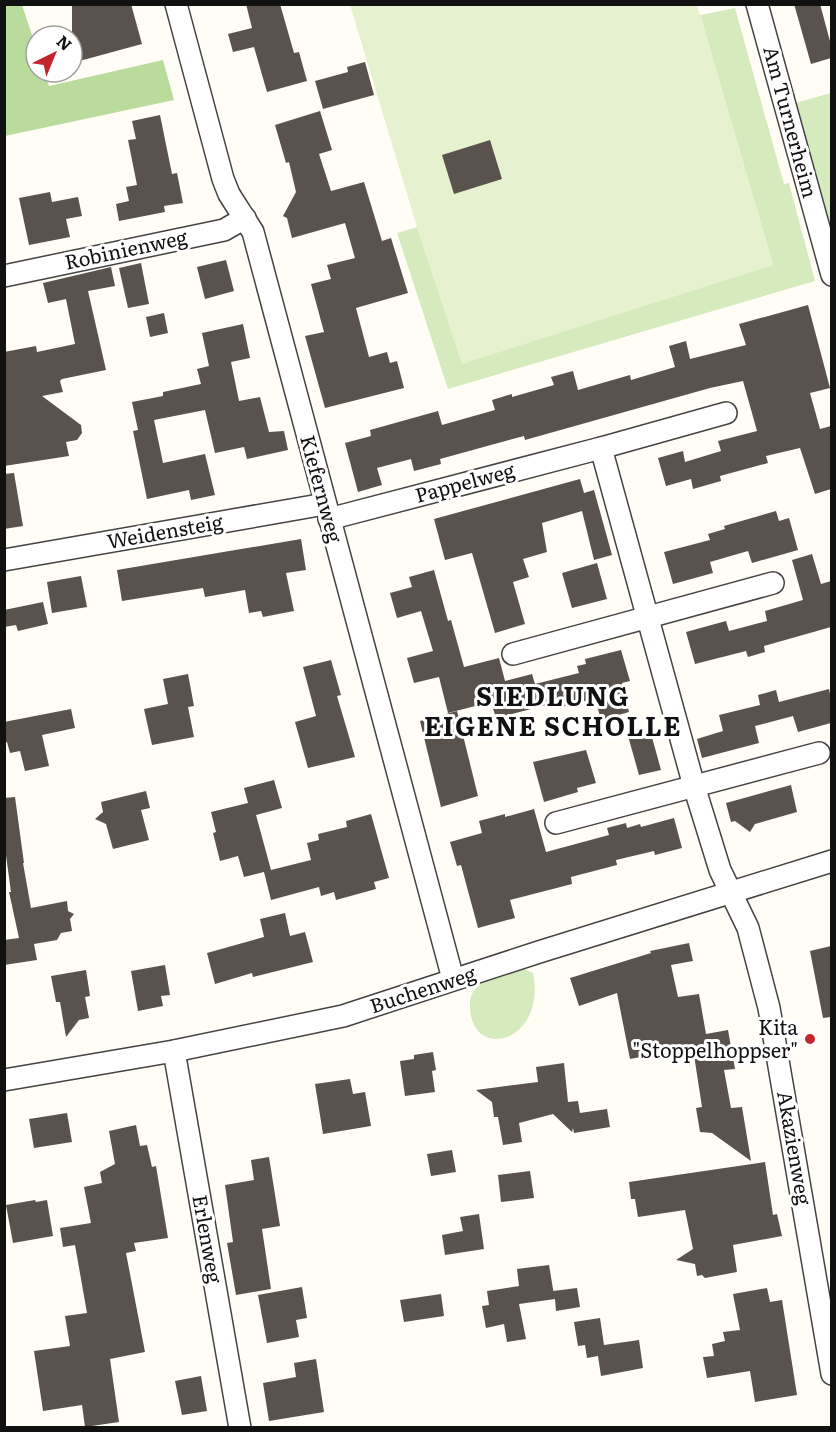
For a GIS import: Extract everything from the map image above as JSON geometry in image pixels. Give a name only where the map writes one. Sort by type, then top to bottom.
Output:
[{"type":"street","name":"Kiefernweg","points":[[176,4],[223,179],[229,194],[253,232],[453,980]]},
{"type":"street","name":"Am Turnerheim","points":[[757,4],[831,275]]},
{"type":"street","name":"Robinienweg","points":[[4,276],[224,230],[245,218]]},
{"type":"street","name":"Pappelweg","points":[[327,511],[601,448],[726,413]]},
{"type":"street","points":[[601,448],[694,786],[729,893]]},
{"type":"street","name":"Weidensteig","points":[[4,560],[327,511]]},
{"type":"street","points":[[513,654],[773,583]]},
{"type":"street","points":[[556,823],[819,753]]},
{"type":"street","name":"Buchenweg","points":[[4,1080],[174,1051],[343,1016],[831,861]]},
{"type":"street","name":"Akazienweg","points":[[729,893],[747,928],[770,1008],[831,1374]]},
{"type":"street","name":"Erlenweg","points":[[174,1051],[240,1428]]},
{"type":"green space","points":[[4,5],[22,5],[28,24],[24,24],[24,84],[48,84],[49,86],[84,84],[84,78],[163,60],[174,100],[5,136]]},
{"type":"green space","points":[[350,5],[697,5],[773,265],[462,364],[417,227]]},
{"type":"green space","points":[[735,8],[784,184],[789,183],[815,281],[448,389],[397,233],[417,227],[462,363],[773,265],[700,15]]},
{"type":"green space","points":[[831,93],[831,235],[795,103]]},
{"type":"green space","points":[[524,969],[533,973],[534,997],[529,1016],[519,1030],[506,1037],[493,1039],[481,1034],[473,1023],[470,1004],[474,991],[488,980]]},
{"type":"building","points":[[72,4],[131,4],[142,44],[84,60],[84,24],[72,24]]},
{"type":"building","points":[[246,4],[280,4],[294,53],[299,52],[307,81],[267,92],[254,47],[233,52],[228,34],[252,28]]},
{"type":"building","points":[[794,4],[820,4],[831,45],[831,58],[811,64]]},
{"type":"building","points":[[365,62],[374,95],[323,109],[315,81],[348,72],[347,67]]},
{"type":"building","points":[[320,111],[332,150],[319,154],[331,191],[364,182],[382,241],[391,238],[408,293],[356,308],[369,357],[387,352],[390,363],[397,361],[404,388],[325,408],[305,336],[324,332],[311,284],[331,279],[327,265],[355,258],[345,223],[292,238],[287,218],[283,216],[296,192],[289,162],[286,163],[275,125]]},
{"type":"building","points":[[160,115],[172,174],[177,173],[183,203],[164,206],[165,212],[119,221],[116,204],[129,201],[126,187],[137,185],[128,140],[136,139],[132,121]]},
{"type":"building","points":[[490,140],[502,179],[454,194],[442,155]]},
{"type":"building","points":[[50,192],[52,202],[78,197],[82,216],[66,219],[70,237],[29,245],[19,198]]},
{"type":"building","points":[[226,260],[234,291],[205,299],[197,267]]},
{"type":"building","points":[[141,263],[149,304],[128,308],[119,268]]},
{"type":"building","points":[[111,267],[115,286],[88,291],[106,370],[62,379],[60,381],[63,392],[42,396],[81,425],[82,433],[77,440],[66,442],[69,456],[4,466],[4,352],[36,346],[37,352],[75,344],[66,299],[48,303],[43,283]]},
{"type":"building","points":[[808,305],[830,388],[810,393],[820,429],[831,426],[831,489],[815,494],[800,448],[766,456],[768,463],[720,476],[721,481],[693,489],[691,479],[666,486],[658,458],[683,451],[685,462],[721,451],[718,441],[757,431],[743,381],[710,388],[525,440],[524,436],[480,448],[440,459],[441,464],[414,471],[411,459],[377,468],[382,485],[358,492],[345,443],[371,436],[370,430],[438,411],[442,425],[495,410],[492,400],[554,385],[551,377],[573,371],[578,390],[630,375],[631,380],[675,367],[669,346],[686,341],[690,359],[746,345],[739,324]]},
{"type":"building","points":[[164,313],[168,333],[150,337],[146,317]]},
{"type":"building","points":[[243,324],[250,358],[231,362],[239,401],[260,397],[269,432],[284,431],[288,450],[247,459],[244,447],[215,453],[205,410],[154,420],[163,463],[205,454],[215,495],[191,500],[189,490],[147,499],[133,431],[138,430],[132,402],[163,396],[163,392],[201,384],[197,369],[209,366],[202,333]]},
{"type":"building","points":[[14,473],[23,526],[4,529],[4,474]]},
{"type":"building","points":[[580,479],[584,493],[594,490],[612,555],[594,560],[582,511],[542,523],[547,552],[523,559],[529,577],[513,582],[525,624],[495,633],[472,553],[445,560],[434,519]]},
{"type":"building","points":[[776,511],[779,521],[789,518],[798,550],[752,563],[748,551],[710,562],[713,573],[673,584],[664,552],[710,540],[708,534],[725,529],[724,526]]},
{"type":"building","points":[[301,539],[306,570],[286,573],[294,611],[263,617],[261,611],[249,613],[245,590],[205,597],[203,588],[122,601],[117,570]]},
{"type":"building","points":[[812,554],[821,584],[831,581],[831,627],[764,646],[765,652],[748,657],[746,651],[695,664],[686,632],[726,621],[729,631],[767,621],[765,611],[803,600],[792,560]]},
{"type":"building","points":[[597,563],[607,599],[572,608],[562,573]]},
{"type":"building","points":[[434,570],[464,667],[499,658],[505,681],[532,674],[535,684],[579,673],[577,666],[586,664],[585,659],[621,650],[630,681],[622,683],[629,712],[601,720],[595,698],[555,709],[554,703],[496,718],[491,702],[448,713],[439,677],[414,683],[407,658],[433,651],[421,611],[397,618],[390,593],[412,587],[409,577]]},
{"type":"building","points":[[81,576],[87,607],[52,613],[47,582]]},
{"type":"building","points":[[43,602],[48,624],[18,631],[16,625],[4,627],[4,610]]},
{"type":"building","points":[[331,660],[341,695],[337,696],[355,757],[308,768],[295,722],[316,716],[303,667]]},
{"type":"building","points":[[188,674],[194,706],[188,707],[194,737],[152,745],[144,709],[168,704],[163,679]]},
{"type":"building","points":[[829,689],[831,723],[798,732],[793,716],[755,726],[759,743],[702,758],[697,739],[723,731],[719,715],[760,705],[758,695],[776,690],[779,702]]},
{"type":"building","points":[[71,709],[75,728],[42,735],[49,766],[25,771],[20,751],[10,753],[7,742],[4,743],[4,722]]},
{"type":"building","points":[[457,711],[478,796],[441,807],[420,721]]},
{"type":"building","points":[[650,730],[661,770],[639,775],[628,736]]},
{"type":"building","points":[[586,750],[596,783],[577,788],[578,792],[544,802],[533,762]]},
{"type":"building","points":[[274,780],[282,808],[256,815],[271,870],[311,860],[307,843],[319,840],[318,834],[347,827],[346,821],[371,814],[389,878],[374,882],[376,889],[336,900],[334,892],[321,896],[319,887],[271,900],[264,872],[244,877],[238,856],[220,861],[213,833],[216,832],[211,812],[248,803],[244,788]]},
{"type":"building","points":[[791,785],[797,812],[755,824],[750,832],[735,821],[731,822],[726,803]]},
{"type":"building","points":[[146,791],[150,808],[141,810],[149,840],[113,849],[106,824],[95,819],[103,812],[101,802]]},
{"type":"building","points":[[15,797],[31,908],[67,901],[68,911],[74,914],[70,919],[72,931],[61,933],[57,940],[34,944],[37,960],[4,965],[4,940],[19,938],[9,892],[11,892],[4,841],[4,798]]},
{"type":"building","points":[[534,809],[546,852],[609,835],[607,828],[626,823],[627,828],[640,824],[641,827],[674,818],[682,848],[655,855],[654,851],[616,860],[617,865],[571,877],[572,884],[510,900],[515,918],[478,928],[461,865],[457,866],[450,842],[482,833],[479,821]]},
{"type":"building","points":[[285,913],[290,936],[305,932],[313,962],[253,977],[252,973],[215,984],[207,953],[264,937],[260,919]]},
{"type":"building","points":[[689,943],[693,961],[671,965],[678,997],[699,994],[706,1034],[728,1030],[735,1069],[724,1070],[731,1108],[742,1107],[751,1161],[712,1133],[700,1132],[696,1108],[702,1107],[694,1055],[679,1056],[678,1050],[630,1059],[617,993],[579,1006],[570,978],[651,953],[650,951]]},
{"type":"building","points":[[831,946],[831,1017],[823,1018],[810,951]]},
{"type":"building","points":[[165,965],[170,995],[161,996],[163,1006],[138,1011],[131,971]]},
{"type":"building","points":[[86,970],[90,996],[85,997],[89,1018],[79,1020],[66,1037],[60,1002],[56,1002],[51,976]]},
{"type":"building","points":[[433,1052],[436,1070],[432,1071],[435,1092],[405,1096],[400,1061],[414,1059],[414,1055]]},
{"type":"building","points":[[564,1063],[568,1102],[578,1101],[580,1113],[607,1109],[610,1127],[574,1133],[573,1128],[572,1132],[553,1114],[519,1123],[522,1142],[503,1145],[498,1117],[494,1117],[492,1102],[476,1090],[538,1082],[536,1067]]},
{"type":"building","points":[[350,1079],[353,1094],[365,1092],[371,1126],[323,1134],[315,1084]]},
{"type":"building","points":[[67,1113],[72,1142],[34,1148],[29,1119]]},
{"type":"building","points":[[136,1125],[140,1146],[147,1145],[152,1167],[156,1166],[168,1238],[134,1243],[136,1251],[126,1253],[145,1352],[110,1359],[119,1422],[85,1427],[82,1405],[43,1411],[34,1351],[70,1346],[65,1316],[87,1313],[75,1245],[63,1247],[60,1228],[91,1223],[84,1187],[102,1183],[100,1172],[115,1164],[109,1131]]},
{"type":"building","points":[[452,1150],[456,1172],[431,1176],[427,1154]]},
{"type":"building","points":[[269,1157],[280,1226],[262,1229],[271,1289],[236,1295],[227,1243],[233,1242],[225,1185],[254,1180],[251,1160]]},
{"type":"building","points":[[765,1162],[773,1215],[777,1214],[782,1236],[733,1245],[737,1272],[705,1278],[702,1275],[697,1276],[695,1264],[676,1260],[693,1249],[685,1210],[638,1217],[635,1199],[631,1199],[629,1182]]},
{"type":"building","points":[[530,1171],[534,1198],[501,1202],[498,1175]]},
{"type":"building","points":[[35,1200],[36,1202],[47,1200],[53,1236],[13,1243],[6,1205]]},
{"type":"building","points":[[479,1214],[484,1249],[445,1255],[442,1235],[463,1231],[460,1217]]},
{"type":"building","points":[[549,1265],[553,1291],[577,1288],[580,1307],[556,1311],[555,1299],[519,1304],[526,1339],[507,1342],[504,1324],[486,1328],[482,1306],[489,1305],[487,1291],[519,1286],[517,1269]]},
{"type":"building","points":[[302,1287],[307,1318],[296,1320],[299,1337],[267,1343],[258,1295]]},
{"type":"building","points":[[767,1288],[770,1302],[782,1300],[797,1395],[755,1402],[750,1371],[707,1378],[703,1357],[714,1356],[712,1344],[725,1341],[723,1332],[740,1330],[733,1294]]},
{"type":"building","points":[[441,1294],[444,1316],[404,1322],[400,1300]]},
{"type":"building","points":[[600,1318],[604,1345],[639,1340],[643,1368],[601,1376],[598,1356],[587,1358],[585,1345],[578,1346],[574,1322]]},
{"type":"building","points":[[316,1359],[324,1412],[269,1421],[263,1383],[296,1377],[294,1363]]},
{"type":"building","points":[[201,1376],[207,1411],[182,1415],[175,1381]]},
{"type":"place","name":"Kita \"Stoppelhoppser\"","points":[[810,1039]]},
{"type":"district","name":"SIEDLUNG EIGENE SCHOLLE","points":[[553,712]]}]
